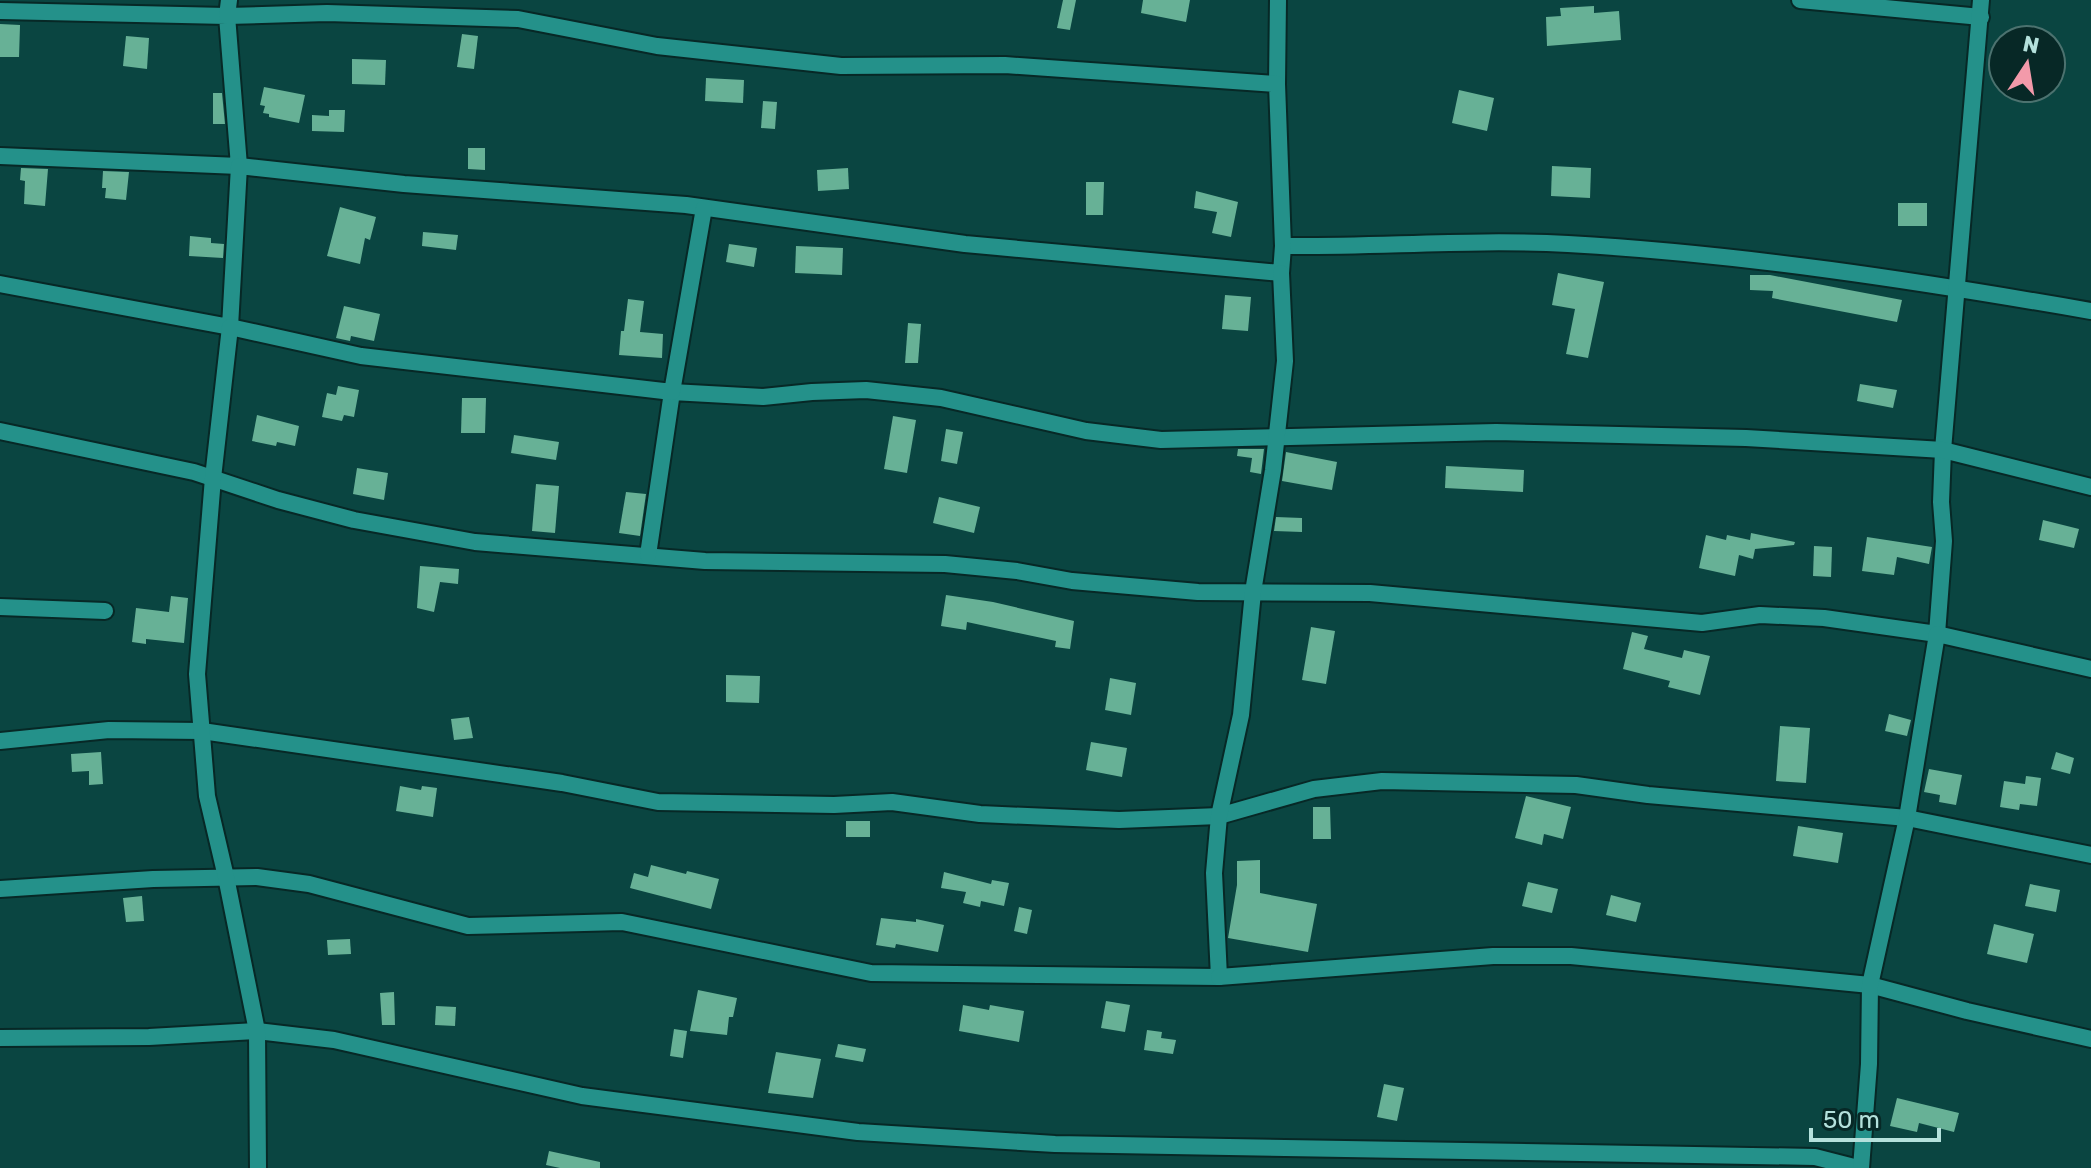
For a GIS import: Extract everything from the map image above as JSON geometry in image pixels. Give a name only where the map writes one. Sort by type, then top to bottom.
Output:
[{"type":"street","points":[[1219,977],[1214,873],[1219,816],[1241,715],[1253,592],[1285,361],[1277,84],[1278,0]]},
{"type":"street","points":[[0,1038],[149,1037],[257,1031],[334,1040],[582,1096],[858,1132],[1070,1145],[1815,1157],[1859,1168],[1869,1064],[1870,985],[1907,818],[1937,634],[1944,541],[1941,502],[1943,450],[1981,8],[1800,0]]},
{"type":"street","points":[[0,11],[228,8],[518,19],[657,46],[841,66],[1005,65],[1277,84]]},
{"type":"street","points":[[228,8],[239,166],[230,327],[213,478],[197,674],[207,796],[257,1031],[258,1168]]},
{"type":"street","points":[[0,156],[239,166],[404,184],[704,208],[965,244],[1281,273]]},
{"type":"street","points":[[648,555],[704,208]]},
{"type":"street","points":[[1283,246],[1565,244],[1696,254],[1957,288],[2091,311]]},
{"type":"street","points":[[0,284],[230,327],[361,356],[672,392],[763,397],[866,390],[941,398],[1086,431],[1161,440],[1496,432],[1746,438],[1943,450],[2091,487]]},
{"type":"street","points":[[0,431],[213,478],[278,500],[354,520],[475,542],[705,561],[945,564],[1017,571],[1072,581],[1182,591],[1370,593],[1702,623],[1760,615],[1824,618],[1937,634],[2091,669]]},
{"type":"street","points":[[0,607],[105,611]]},
{"type":"street","points":[[0,741],[109,730],[202,731],[477,770],[658,802],[834,805],[892,802],[980,814],[1119,820],[1219,816],[1314,789],[1382,781],[1576,785],[1648,795],[1907,818],[2091,855]]},
{"type":"street","points":[[0,889],[257,877],[309,884],[468,926],[622,922],[871,973],[1219,977],[1493,956],[1571,956],[1870,985],[2091,1039]]},
{"type":"building","points":[[1063,0],[1076,0],[1070,30],[1057,28]]},
{"type":"building","points":[[1143,0],[1190,0],[1186,22],[1141,13]]},
{"type":"building","points":[[1594,6],[1594,13],[1619,11],[1621,40],[1547,46],[1546,17],[1561,16],[1560,8]]},
{"type":"building","points":[[0,24],[20,25],[19,57],[0,57]]},
{"type":"building","points":[[462,34],[478,36],[474,69],[457,67]]},
{"type":"building","points":[[126,36],[149,38],[147,69],[123,66]]},
{"type":"building","points":[[352,59],[386,60],[385,85],[352,84]]},
{"type":"building","points":[[706,78],[744,80],[743,103],[705,101]]},
{"type":"building","points":[[264,87],[305,95],[299,123],[263,113],[265,106],[260,105]]},
{"type":"building","points":[[1459,90],[1494,98],[1487,131],[1452,123]]},
{"type":"building","points":[[213,93],[222,93],[225,124],[213,124]]},
{"type":"building","points":[[763,101],[777,102],[775,129],[761,128]]},
{"type":"building","points":[[329,110],[345,110],[344,132],[312,131],[312,115],[329,116]]},
{"type":"building","points":[[468,148],[485,148],[485,170],[468,169]]},
{"type":"building","points":[[1552,166],[1591,168],[1590,198],[1551,196]]},
{"type":"building","points":[[21,168],[48,169],[45,206],[24,204],[25,181],[20,180]]},
{"type":"building","points":[[848,168],[849,189],[818,191],[817,170]]},
{"type":"building","points":[[103,171],[129,172],[126,200],[105,198]]},
{"type":"building","points":[[1086,182],[1104,182],[1103,215],[1086,215]]},
{"type":"building","points":[[1196,191],[1238,202],[1231,237],[1212,233],[1217,212],[1194,208]]},
{"type":"building","points":[[1898,203],[1927,203],[1927,226],[1898,226]]},
{"type":"building","points":[[340,207],[376,217],[370,240],[365,238],[360,264],[327,256]]},
{"type":"building","points":[[423,232],[458,235],[456,250],[422,246]]},
{"type":"building","points":[[190,236],[211,238],[211,243],[224,244],[223,258],[189,256]]},
{"type":"building","points":[[729,244],[757,248],[754,267],[726,262]]},
{"type":"building","points":[[796,246],[843,248],[842,275],[795,273]]},
{"type":"building","points":[[1558,273],[1604,282],[1588,358],[1566,354],[1575,309],[1552,305]]},
{"type":"building","points":[[1750,275],[1770,275],[1902,300],[1897,322],[1772,298],[1773,291],[1750,290]]},
{"type":"building","points":[[1225,295],[1251,297],[1248,331],[1222,329]]},
{"type":"building","points":[[628,299],[644,301],[640,332],[663,334],[662,358],[619,355]]},
{"type":"building","points":[[344,306],[380,314],[374,341],[351,336],[350,341],[336,338]]},
{"type":"building","points":[[908,323],[921,324],[918,363],[905,363]]},
{"type":"building","points":[[1860,384],[1897,390],[1893,408],[1857,401]]},
{"type":"building","points":[[338,386],[359,390],[354,417],[344,415],[342,421],[322,417],[327,393],[336,395]]},
{"type":"building","points":[[462,398],[486,398],[485,433],[461,433]]},
{"type":"building","points":[[257,415],[299,426],[295,446],[252,441]]},
{"type":"building","points":[[893,416],[916,420],[907,473],[884,469]]},
{"type":"building","points":[[946,429],[963,432],[957,464],[941,461]]},
{"type":"building","points":[[514,435],[559,442],[556,460],[511,453]]},
{"type":"building","points":[[1238,449],[1264,449],[1261,474],[1250,472],[1252,458],[1237,456]]},
{"type":"building","points":[[1286,452],[1337,462],[1332,490],[1282,481]]},
{"type":"building","points":[[1446,466],[1524,470],[1523,492],[1445,488]]},
{"type":"building","points":[[357,468],[388,473],[384,500],[353,494]]},
{"type":"building","points":[[536,484],[559,486],[555,533],[532,531]]},
{"type":"building","points":[[626,492],[646,494],[640,536],[619,533]]},
{"type":"building","points":[[939,497],[980,507],[974,533],[933,523]]},
{"type":"building","points":[[1276,517],[1302,518],[1302,532],[1274,531]]},
{"type":"building","points":[[2043,520],[2079,529],[2074,548],[2039,540]]},
{"type":"building","points":[[1751,533],[1795,542],[1794,545],[1755,549],[1753,559],[1739,555],[1735,576],[1699,568],[1706,535],[1726,540],[1727,535],[1750,540]]},
{"type":"building","points":[[1867,537],[1932,547],[1929,564],[1897,557],[1894,575],[1862,571]]},
{"type":"building","points":[[1814,546],[1832,547],[1831,577],[1813,576]]},
{"type":"building","points":[[420,566],[459,569],[458,584],[440,582],[434,612],[417,608]]},
{"type":"building","points":[[946,595],[993,602],[1074,621],[1070,649],[1055,647],[1056,641],[967,622],[966,630],[941,626]]},
{"type":"building","points":[[171,596],[188,598],[184,643],[146,639],[146,644],[132,642],[136,608],[169,612]]},
{"type":"building","points":[[1311,627],[1335,631],[1326,684],[1302,680]]},
{"type":"building","points":[[1632,632],[1648,636],[1644,649],[1682,658],[1684,650],[1710,656],[1700,695],[1668,687],[1670,681],[1623,669]]},
{"type":"building","points":[[726,675],[760,676],[759,703],[726,702]]},
{"type":"building","points":[[1110,678],[1136,683],[1131,715],[1105,710]]},
{"type":"building","points":[[1889,714],[1911,720],[1907,736],[1885,731]]},
{"type":"building","points":[[469,717],[473,738],[454,740],[451,719]]},
{"type":"building","points":[[1780,726],[1810,728],[1806,783],[1776,781]]},
{"type":"building","points":[[1091,742],[1127,748],[1122,777],[1086,770]]},
{"type":"building","points":[[101,752],[103,784],[89,785],[89,771],[72,772],[71,754]]},
{"type":"building","points":[[2056,752],[2074,758],[2070,774],[2051,769]]},
{"type":"building","points":[[1929,769],[1962,775],[1956,805],[1939,802],[1940,795],[1924,792]]},
{"type":"building","points":[[2026,776],[2041,778],[2037,806],[2020,804],[2019,810],[2000,807],[2004,781],[2025,784]]},
{"type":"building","points":[[400,786],[421,790],[422,786],[437,788],[433,817],[396,811]]},
{"type":"building","points":[[1526,796],[1571,807],[1563,839],[1544,834],[1542,845],[1515,838]]},
{"type":"building","points":[[1313,807],[1330,807],[1331,839],[1313,839]]},
{"type":"building","points":[[846,821],[870,821],[870,837],[846,837]]},
{"type":"building","points":[[1798,826],[1843,833],[1838,863],[1793,856]]},
{"type":"building","points":[[1260,860],[1260,893],[1317,904],[1308,952],[1228,938],[1237,885],[1237,861]]},
{"type":"building","points":[[651,865],[719,879],[711,909],[630,888],[634,873],[648,877]]},
{"type":"building","points":[[944,872],[991,884],[992,880],[1009,883],[1004,906],[981,901],[980,907],[963,903],[966,892],[941,888]]},
{"type":"building","points":[[1528,882],[1558,889],[1552,913],[1522,906]]},
{"type":"building","points":[[2030,884],[2060,890],[2056,912],[2025,906]]},
{"type":"building","points":[[1611,895],[1641,903],[1636,922],[1606,915]]},
{"type":"building","points":[[142,896],[144,921],[126,922],[123,898]]},
{"type":"building","points":[[1019,907],[1032,910],[1027,934],[1014,931]]},
{"type":"building","points":[[881,918],[916,922],[916,919],[944,925],[938,952],[896,944],[895,948],[876,945]]},
{"type":"building","points":[[1994,924],[2034,934],[2027,963],[1987,954]]},
{"type":"building","points":[[350,939],[351,954],[328,955],[327,940]]},
{"type":"building","points":[[698,990],[737,998],[733,1017],[729,1017],[727,1035],[690,1031]]},
{"type":"building","points":[[394,992],[395,1025],[382,1025],[380,993]]},
{"type":"building","points":[[1106,1001],[1130,1005],[1125,1032],[1101,1028]]},
{"type":"building","points":[[963,1005],[989,1010],[990,1005],[1024,1011],[1019,1042],[959,1031]]},
{"type":"building","points":[[436,1006],[456,1007],[455,1026],[435,1025]]},
{"type":"building","points":[[674,1029],[687,1031],[683,1058],[670,1056]]},
{"type":"building","points":[[1147,1030],[1162,1032],[1161,1038],[1176,1040],[1173,1054],[1144,1050]]},
{"type":"building","points":[[838,1044],[866,1049],[863,1062],[835,1057]]},
{"type":"building","points":[[776,1052],[821,1059],[813,1098],[768,1093]]},
{"type":"building","points":[[1384,1084],[1404,1088],[1397,1121],[1377,1117]]},
{"type":"building","points":[[1897,1098],[1959,1113],[1954,1132],[1919,1123],[1917,1132],[1890,1126]]},
{"type":"building","points":[[549,1151],[600,1162],[600,1168],[546,1165]]}]
